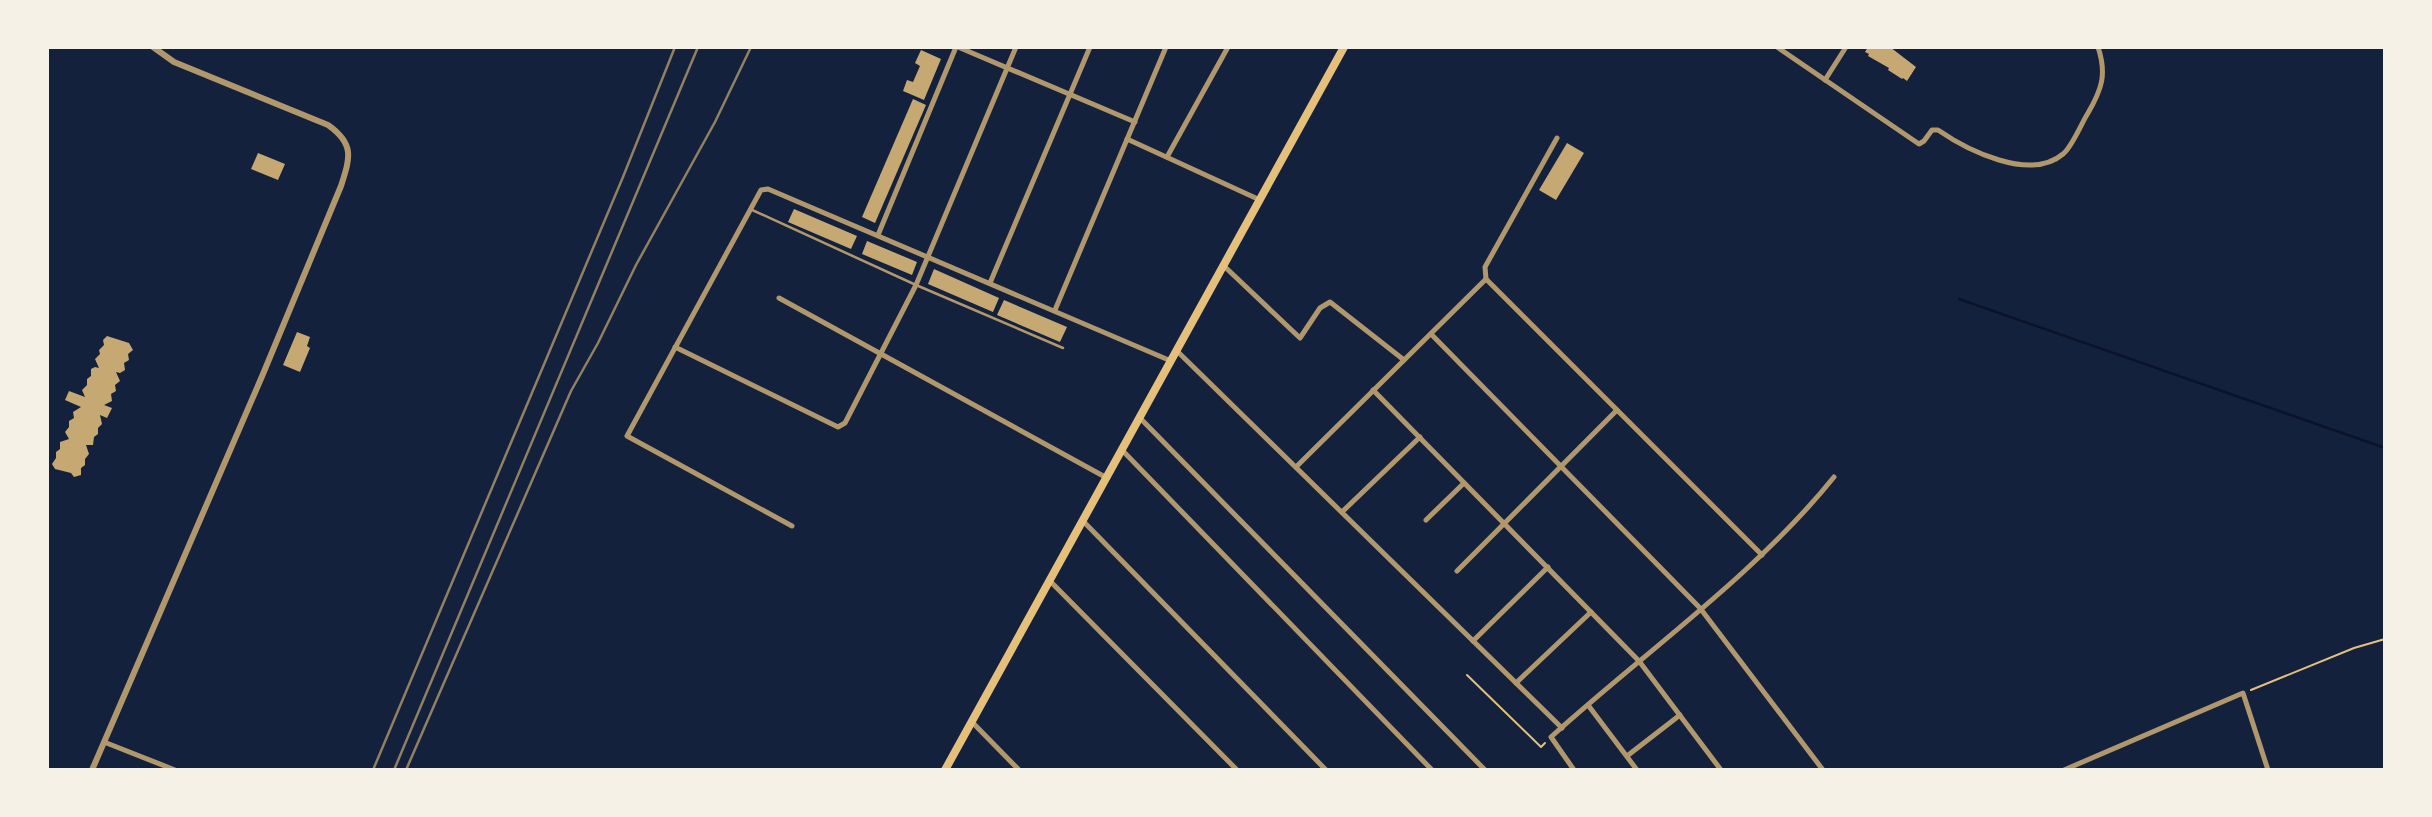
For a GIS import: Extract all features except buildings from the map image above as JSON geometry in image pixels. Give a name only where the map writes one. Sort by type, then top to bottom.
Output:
[{"type":"main road","points":[[945,770],[1344,47]]},
{"type":"street","points":[[92,770],[336,198],[347,166],[349,148],[339,133],[328,125],[174,62],[153,47]]},
{"type":"street","points":[[877,235],[957,47],[1135,122]]},
{"type":"street","points":[[676,347],[838,427],[845,423],[916,285],[1016,47]]},
{"type":"street","points":[[990,283],[1090,47]]},
{"type":"street","points":[[1055,310],[1166,47]]},
{"type":"street","points":[[1167,157],[1228,47]]},
{"type":"street","points":[[1777,47],[1919,144],[1932,130],[1938,131],[1987,158],[2034,165],[2064,154],[2097,96],[2104,63],[2098,47]]},
{"type":"street","points":[[1825,80],[1846,47]]},
{"type":"street","points":[[1557,138],[1485,267],[1486,279],[1762,555]]},
{"type":"street","points":[[1128,139],[1260,200]]},
{"type":"street","points":[[793,526],[627,436],[761,190],[768,188],[1171,361]]},
{"type":"street","points":[[1224,266],[1300,338],[1320,308],[1330,302],[1404,360]]},
{"type":"street","points":[[1296,467],[1486,279]]},
{"type":"street","points":[[779,298],[1107,478]]},
{"type":"street","points":[[1431,334],[1700,608],[1823,770]]},
{"type":"street","points":[[1177,351],[1562,728]]},
{"type":"street","points":[[1373,390],[1639,661],[1719,768],[1711,770]]},
{"type":"street","points":[[1457,571],[1617,410]]},
{"type":"street","points":[[1140,418],[1485,770]]},
{"type":"street","points":[[1342,512],[1420,437]]},
{"type":"street","points":[[1122,450],[1432,770]]},
{"type":"street","points":[[1574,770],[1551,737],[1762,555],[1810,508],[1835,477]]},
{"type":"street","points":[[1426,520],[1464,483]]},
{"type":"street","points":[[1083,522],[1326,770]]},
{"type":"street","points":[[1473,641],[1548,567]]},
{"type":"street","points":[[1050,581],[1237,770]]},
{"type":"street","points":[[1516,683],[1591,611]]},
{"type":"street","points":[[2064,770],[2243,693],[2268,770]]},
{"type":"street","points":[[1588,705],[1637,770]]},
{"type":"street","points":[[1627,756],[1680,715]]},
{"type":"street","points":[[972,722],[1019,770]]},
{"type":"street","points":[[104,742],[175,770]]},
{"type":"lane","points":[[750,209],[1063,348]]},
{"type":"path","points":[[2243,693],[2354,648],[2385,639]]},
{"type":"path","points":[[1467,675],[1541,747],[1551,737]]},
{"type":"waterway","points":[[1959,299],[2385,448]]},
{"type":"railway","points":[[373,770],[623,177],[675,47]]},
{"type":"railway","points":[[394,770],[698,47]]},
{"type":"railway","points":[[406,770],[571,391],[636,265],[715,122],[751,47]]}]
